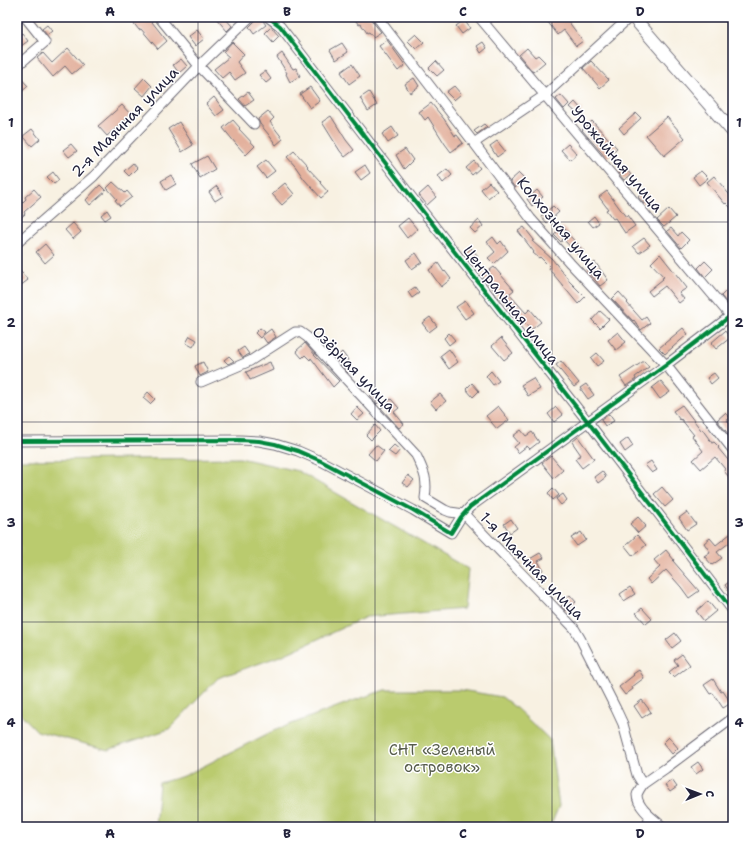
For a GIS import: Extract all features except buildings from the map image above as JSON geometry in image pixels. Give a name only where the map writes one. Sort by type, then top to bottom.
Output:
[{"type":"main road","points":[[632,17],[733,132]]},
{"type":"street","points":[[17,66],[45,42],[25,17]]},
{"type":"street","points":[[159,17],[199,66],[254,124]]},
{"type":"street","name":"2-я Маячная улица","points":[[17,243],[94,176],[199,66],[250,17]]},
{"type":"street","name":"Центральная улица","points":[[268,17],[280,26],[733,611]]},
{"type":"street","name":"Колхозная улица","points":[[377,17],[531,219],[570,263],[666,365],[733,450]]},
{"type":"street","name":"Урожайная улица","points":[[479,17],[732,316]]},
{"type":"street","points":[[474,143],[545,95],[632,17]]},
{"type":"street","points":[[17,441],[209,439],[259,441],[275,444],[298,451],[321,461],[413,510],[451,533],[470,507],[732,316]]},
{"type":"street","name":"Озёрная улица","points":[[201,382],[250,361],[295,332],[300,332],[307,337],[416,455],[425,474],[427,487],[425,498],[445,510],[464,514]]},
{"type":"street","name":"1-я Маячная улица","points":[[464,514],[574,628],[623,724],[637,775],[643,784]]},
{"type":"street","points":[[663,827],[649,816],[639,803],[637,795],[639,789],[643,784],[733,718]]},
{"type":"street","points":[[648,827],[649,816]]},
{"type":"green space","points":[[240,458],[298,471],[468,569],[464,609],[366,617],[283,655],[218,678],[169,729],[108,750],[37,731],[17,710],[17,460]]},
{"type":"green space","name":"СНТ «Зеленый островок»","points":[[385,690],[461,690],[502,697],[516,708],[550,740],[559,806],[550,827],[155,827],[159,783],[184,776],[273,731]]},
{"type":"cycle path","points":[[268,17],[280,26],[733,611]]},
{"type":"cycle path","points":[[17,441],[240,440],[275,444],[298,451],[321,461],[413,510],[451,533],[461,517],[470,507],[666,365],[733,314]]}]
